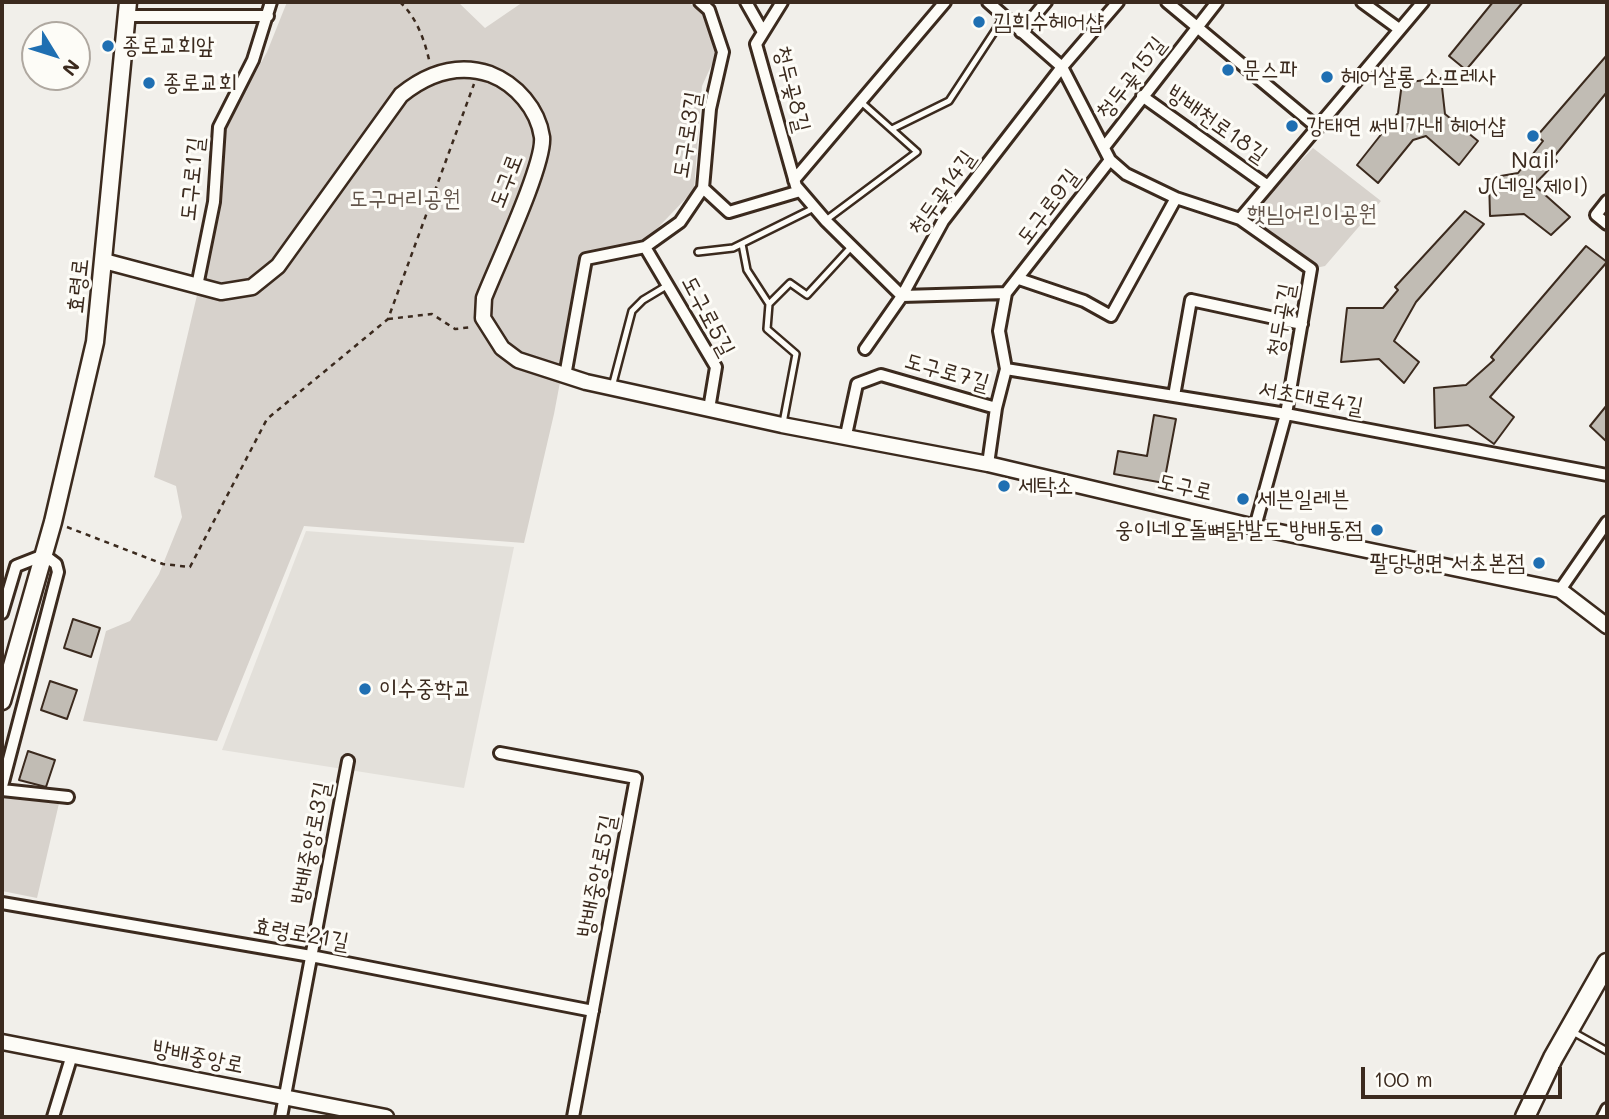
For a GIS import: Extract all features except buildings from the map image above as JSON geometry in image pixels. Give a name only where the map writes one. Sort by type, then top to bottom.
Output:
[{"type":"main road","name":"효령로","points":[[2,701],[53,522],[95,342],[128,9]]},
{"type":"main road","points":[[1525,1117],[1568,1029],[1607,963]]},
{"type":"street","name":"도구로1길","points":[[197,286],[214,202],[219,127],[253,60],[271,2]]},
{"type":"street","name":"도구로3길","points":[[565,376],[586,258],[645,247],[680,222],[702,188],[710,109],[723,52],[709,10],[700,2]]},
{"type":"street","points":[[746,2],[763,32]]},
{"type":"street","name":"청두곶8길","points":[[782,2],[756,44],[794,180],[825,220],[902,296]]},
{"type":"street","points":[[794,180],[944,2]]},
{"type":"street","points":[[988,2],[1062,67],[1110,160]]},
{"type":"street","points":[[1021,32],[1046,2]]},
{"type":"street","name":"청두곶14길","points":[[865,349],[902,296],[943,220],[1062,67],[1118,2]]},
{"type":"street","points":[[1167,2],[1318,128]]},
{"type":"street","name":"청두곶15길","points":[[1105,146],[1217,2]]},
{"type":"street","points":[[1362,2],[1399,29]]},
{"type":"street","name":"방배천로18길","points":[[1240,219],[1423,2]]},
{"type":"street","name":"효령로","points":[[128,9],[268,16]]},
{"type":"street","name":"도구로","points":[[104,261],[221,292],[237,292],[265,279],[401,95],[432,76],[450,70],[477,71],[497,77],[519,91],[533,113],[542,138],[538,163],[484,298],[483,318],[487,326],[502,348],[518,360],[611,388],[782,425],[988,464],[1255,527],[1560,590],[1607,626]]},
{"type":"street","name":"방배천로18길","points":[[1142,96],[1268,186]]},
{"type":"street","name":"청두곶길","points":[[1110,160],[1126,174],[1176,198],[1240,219],[1311,269],[1286,414],[1255,527]]},
{"type":"street","name":"도구로9길","points":[[1006,293],[1110,160]]},
{"type":"street","points":[[702,188],[729,212],[800,191]]},
{"type":"street","name":"도구로9길","points":[[1019,279],[1084,301],[1111,316],[1176,198]]},
{"type":"street","points":[[1607,201],[1596,215],[1607,224]]},
{"type":"street","name":"도구로5길","points":[[645,247],[716,367],[709,409]]},
{"type":"street","points":[[902,296],[1006,293],[999,331],[1006,369],[996,408],[988,464]]},
{"type":"street","points":[[1174,396],[1191,300],[1302,324]]},
{"type":"street","name":"서초대로4길","points":[[1006,369],[1286,414],[1607,475]]},
{"type":"street","name":"도구로7길","points":[[846,435],[857,384],[881,375],[996,408]]},
{"type":"street","points":[[1560,590],[1607,522]]},
{"type":"street","points":[[2,613],[16,566],[27,559],[44,555],[56,564],[58,572],[2,788],[68,797]]},
{"type":"street","name":"방배중앙로5길","points":[[500,752],[636,778],[572,1117]]},
{"type":"street","name":"방배중앙로3길","points":[[281,1117],[348,761]]},
{"type":"street","name":"효령로21길","points":[[2,902],[311,956],[593,1011]]},
{"type":"street","name":"방배중앙로","points":[[2,1042],[386,1117]]},
{"type":"street","points":[[52,1117],[72,1055]]},
{"type":"street","points":[[1603,1117],[1607,1109]]},
{"type":"lane","points":[[892,130],[949,101],[1004,17]]},
{"type":"lane","points":[[825,220],[917,152],[860,101]]},
{"type":"lane","points":[[698,252],[733,248],[816,207]]},
{"type":"lane","points":[[742,244],[747,270],[769,304],[767,329],[796,354],[782,425]]},
{"type":"lane","points":[[769,304],[790,283],[807,295],[853,245]]},
{"type":"lane","points":[[611,388],[632,311],[668,285]]},
{"type":"lane","points":[[1568,1029],[1607,1051]]},
{"type":"path","points":[[400,2],[410,11],[425,43],[432,76]]},
{"type":"path","points":[[53,522],[163,564],[190,567],[267,419],[387,319],[469,105],[477,71]]},
{"type":"path","points":[[387,319],[432,314],[455,329],[487,326]]},
{"type":"shaded area","name":"이수중학교","points":[[306,531],[514,547],[464,788],[222,750]]},
{"type":"green space","name":"도구머리공원","points":[[287,2],[458,2],[485,28],[523,2],[688,2],[706,16],[719,49],[702,86],[694,190],[647,239],[584,255],[554,414],[524,543],[304,526],[217,741],[83,721],[106,631],[130,621],[159,574],[182,517],[176,486],[154,477],[216,215],[219,138],[267,52]]},
{"type":"green space","name":"햇님어린이공원","points":[[1313,148],[1381,201],[1325,266],[1311,269],[1245,218]]},
{"type":"green space","points":[[2,792],[60,799],[37,898],[2,891]]},
{"type":"place","name":"김희수헤어샵","points":[[979,22]]},
{"type":"place","name":"종로교회앞","points":[[108,46]]},
{"type":"place","name":"문스파","points":[[1228,70]]},
{"type":"place","name":"헤어살롱 소프레사","points":[[1327,77]]},
{"type":"place","name":"종로교회","points":[[149,83]]},
{"type":"place","name":"강태연 써비가내 헤어샵","points":[[1292,126]]},
{"type":"place","name":"Nail J(네일 제이)","points":[[1533,136]]},
{"type":"place","name":"세탁소","points":[[1004,486]]},
{"type":"place","name":"세븐일레븐","points":[[1243,499]]},
{"type":"place","name":"웅이네오돌뼈닭발도 방배동점","points":[[1377,530]]},
{"type":"place","name":"팔당냉면 서초본점","points":[[1539,563]]},
{"type":"place","name":"이수중학교","points":[[365,689]]}]
